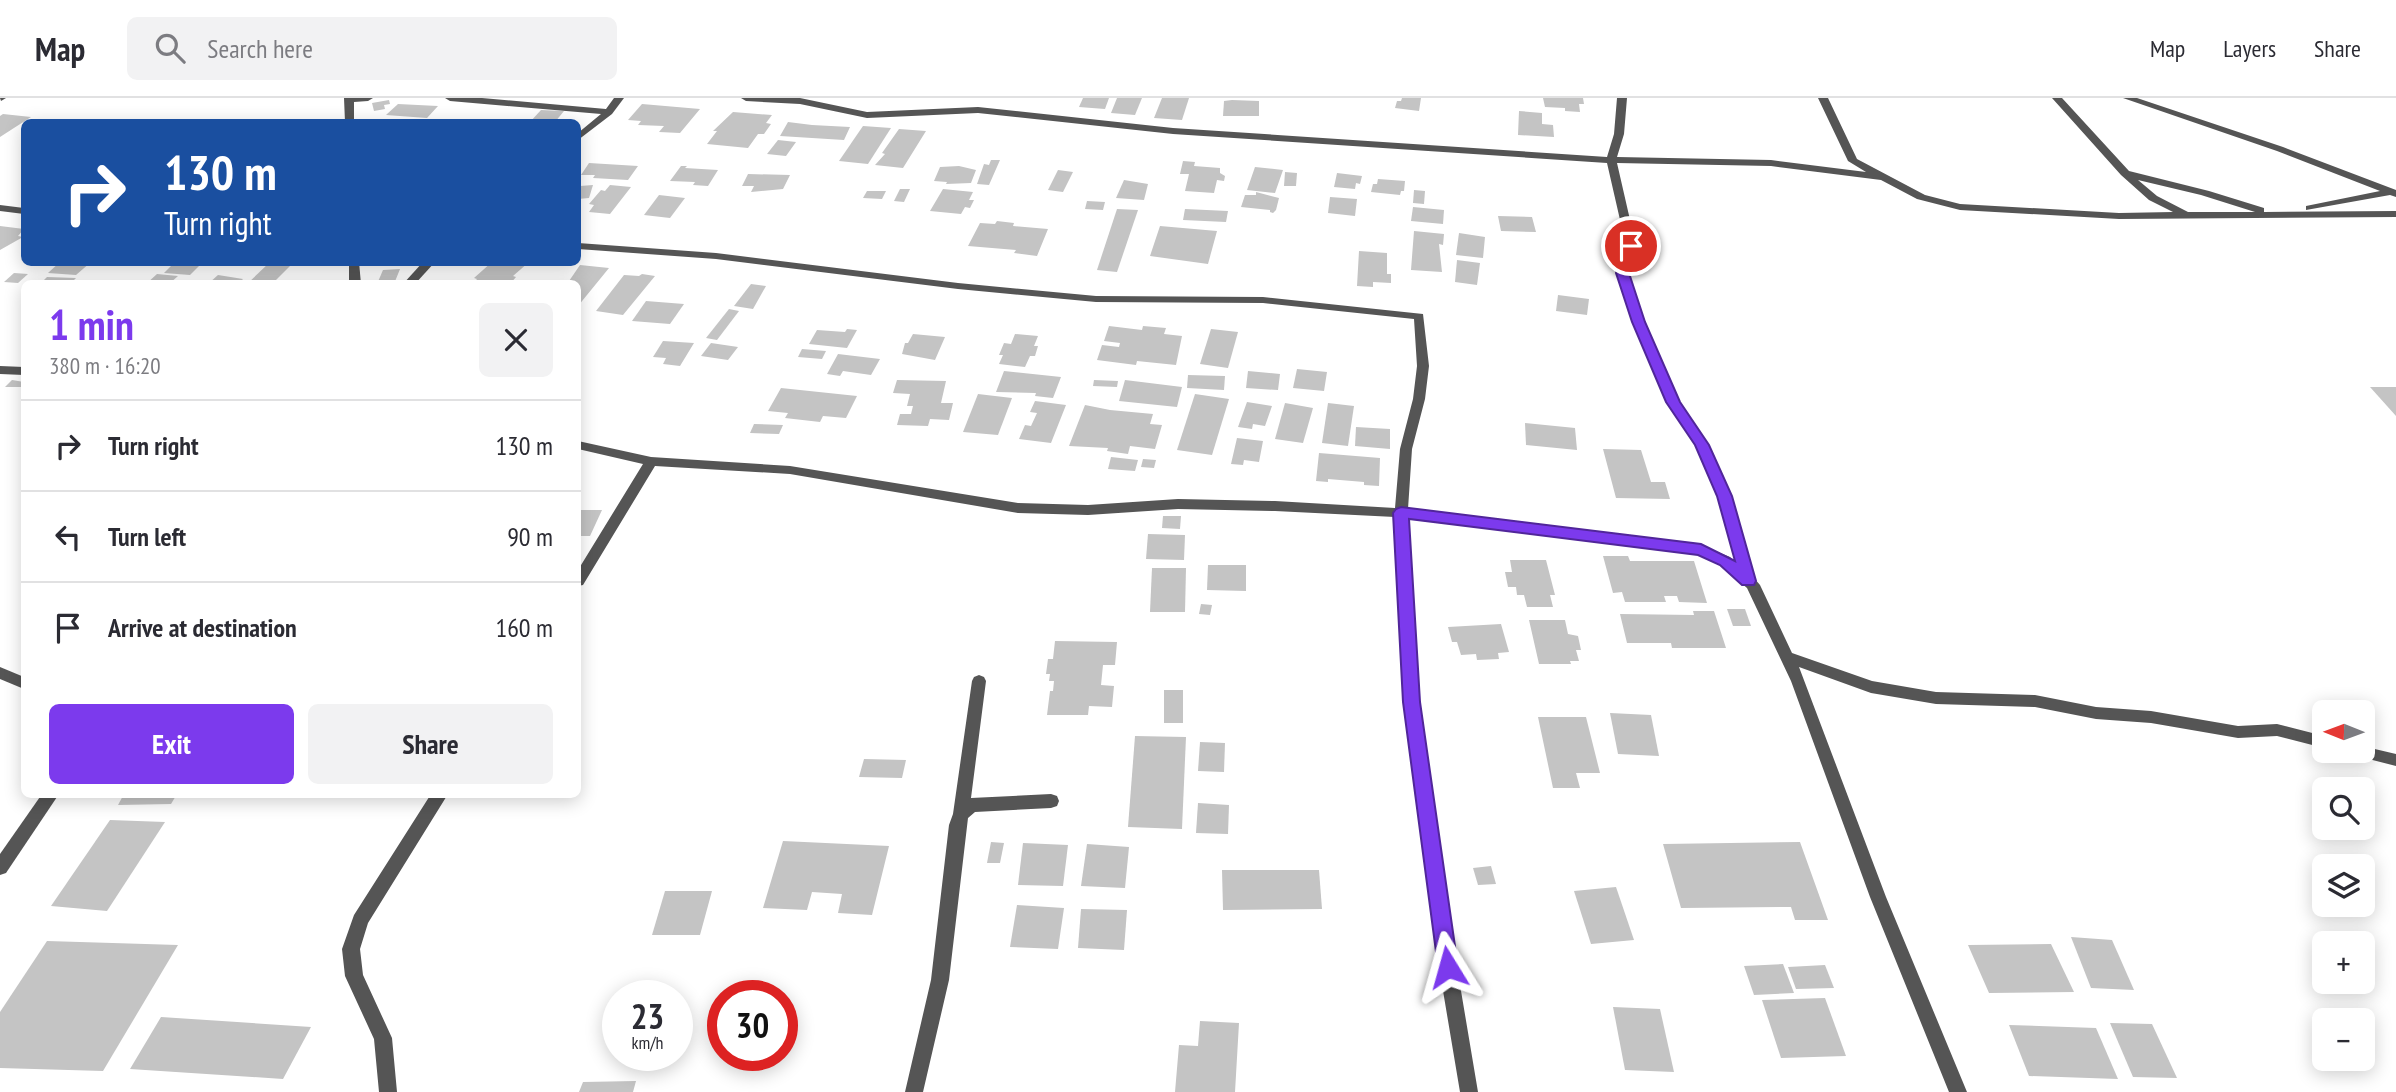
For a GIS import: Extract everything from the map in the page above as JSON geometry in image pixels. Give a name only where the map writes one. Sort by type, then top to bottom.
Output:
[{"type":"street","points":[[350,119],[349,98],[368,98]]},
{"type":"street","points":[[450,98],[609,111]]},
{"type":"street","points":[[581,134],[609,111],[619,98]]},
{"type":"street","points":[[746,98],[800,102],[867,115],[978,110],[1173,131],[1611,160],[1771,163],[1884,177]]},
{"type":"street","points":[[1622,98],[1619,134],[1611,160],[1631,246],[1622,273],[1638,322],[1673,402],[1702,445],[1724,496],[1748,581]]},
{"type":"street","points":[[1823,98],[1853,161],[1921,197],[1960,207],[2119,216],[2396,214]]},
{"type":"street","points":[[2057,98],[2125,173],[2153,198],[2185,214]]},
{"type":"street","points":[[2128,98],[2280,149],[2394,193]]},
{"type":"street","points":[[2125,173],[2276,214],[2394,193]]},
{"type":"street","points":[[0,208],[21,211]]},
{"type":"street","points":[[581,246],[716,256],[958,286],[1096,299],[1263,300],[1419,316],[1423,366],[1419,399],[1406,449],[1401,513],[1412,702],[1448,967],[1469,1092]]},
{"type":"street","points":[[412,280],[425,266]]},
{"type":"street","points":[[0,370],[21,371]]},
{"type":"street","points":[[581,446],[651,460],[790,470],[1018,508],[1088,510],[1178,504],[1401,513],[1701,550],[1725,561],[1753,585],[1798,681],[1878,897],[1958,1092]]},
{"type":"street","points":[[581,576],[651,460]]},
{"type":"street","points":[[1787,657],[1871,687],[1936,698],[2035,701],[2096,713],[2151,717],[2238,732],[2277,730],[2312,739]]},
{"type":"street","points":[[0,673],[21,682]]},
{"type":"street","points":[[914,1092],[940,980],[957,825],[961,814],[979,681]]},
{"type":"street","points":[[2375,755],[2396,760]]},
{"type":"street","points":[[0,868],[48,798]]},
{"type":"street","points":[[388,1092],[383,1038],[354,976],[351,949],[360,920],[437,798]]},
{"type":"street","points":[[961,814],[971,805],[1051,801]]},
{"type":"building","points":[[1083,98],[1109,98],[1105,109],[1079,107]]},
{"type":"building","points":[[1117,98],[1142,98],[1135,115],[1111,113]]},
{"type":"building","points":[[1162,98],[1189,98],[1182,120],[1154,118]]},
{"type":"building","points":[[1402,98],[1421,98],[1419,111],[1395,108],[1397,101]]},
{"type":"building","points":[[1543,98],[1583,98],[1584,104],[1579,104],[1580,112],[1565,111],[1565,108],[1545,107]]},
{"type":"building","points":[[389,100],[390,104],[384,105],[385,109],[374,111],[372,103]]},
{"type":"building","points":[[1224,101],[1259,101],[1259,116],[1223,116]]},
{"type":"building","points":[[398,104],[438,106],[427,118],[386,115]]},
{"type":"building","points":[[642,104],[700,109],[680,133],[659,132],[664,126],[638,125],[641,121],[628,120]]},
{"type":"building","points":[[541,110],[564,111],[557,119],[533,119]]},
{"type":"building","points":[[1519,111],[1542,113],[1542,124],[1553,125],[1554,137],[1518,135]]},
{"type":"building","points":[[733,112],[772,115],[766,123],[771,124],[764,134],[758,134],[748,148],[707,144],[717,131],[713,131]]},
{"type":"building","points":[[0,116],[31,117],[21,119],[21,123],[0,137]]},
{"type":"building","points":[[788,122],[850,127],[844,140],[780,136]]},
{"type":"building","points":[[863,126],[891,128],[868,164],[839,161]]},
{"type":"building","points":[[899,129],[926,131],[903,168],[875,165],[885,154],[882,153]]},
{"type":"building","points":[[778,140],[796,142],[786,156],[767,154]]},
{"type":"building","points":[[991,160],[1000,160],[989,185],[977,184],[984,164],[989,165]]},
{"type":"building","points":[[1183,161],[1195,162],[1194,166],[1220,168],[1220,173],[1225,176],[1224,181],[1217,180],[1214,193],[1185,191],[1189,174],[1180,174]]},
{"type":"building","points":[[589,163],[638,166],[628,180],[593,178],[595,175],[581,175]]},
{"type":"building","points":[[681,166],[718,170],[708,186],[693,185],[695,182],[670,181]]},
{"type":"building","points":[[959,166],[976,170],[971,183],[946,184],[947,182],[934,181],[940,167]]},
{"type":"building","points":[[1255,167],[1283,170],[1275,193],[1247,190]]},
{"type":"building","points":[[1058,170],[1073,172],[1063,192],[1048,190]]},
{"type":"building","points":[[1285,172],[1297,173],[1296,186],[1284,186]]},
{"type":"building","points":[[1337,173],[1362,176],[1360,184],[1356,183],[1355,189],[1334,187]]},
{"type":"building","points":[[748,174],[790,175],[783,189],[751,192],[754,186],[742,186]]},
{"type":"building","points":[[1378,179],[1405,181],[1404,191],[1401,191],[1400,195],[1371,192]]},
{"type":"building","points":[[1124,180],[1148,184],[1144,200],[1116,198]]},
{"type":"building","points":[[593,185],[589,198],[581,199],[581,186]]},
{"type":"building","points":[[610,185],[631,187],[610,214],[589,212],[594,205],[589,204],[601,190],[605,191]]},
{"type":"building","points":[[900,189],[910,189],[904,202],[894,201]]},
{"type":"building","points":[[943,189],[973,192],[969,200],[974,200],[970,208],[965,207],[961,214],[930,211]]},
{"type":"building","points":[[1414,190],[1425,191],[1424,204],[1413,203]]},
{"type":"building","points":[[867,191],[886,191],[882,199],[863,198]]},
{"type":"building","points":[[1256,192],[1279,198],[1273,213],[1270,210],[1241,207],[1245,195],[1256,195]]},
{"type":"building","points":[[659,195],[685,198],[670,218],[644,215]]},
{"type":"building","points":[[1330,197],[1357,199],[1355,216],[1328,213]]},
{"type":"building","points":[[1087,201],[1105,202],[1103,210],[1085,209]]},
{"type":"building","points":[[1413,207],[1444,210],[1443,224],[1411,221]]},
{"type":"building","points":[[1117,209],[1138,210],[1117,272],[1097,270]]},
{"type":"building","points":[[1185,209],[1228,211],[1226,222],[1183,220]]},
{"type":"building","points":[[1498,216],[1532,217],[1536,232],[1501,231]]},
{"type":"building","points":[[997,221],[1014,223],[1013,226],[1048,229],[1037,256],[1014,253],[1016,250],[968,246],[980,223],[995,224]]},
{"type":"building","points":[[0,226],[21,229],[18,236],[21,238],[0,250]]},
{"type":"building","points":[[1160,226],[1217,231],[1208,264],[1150,256]]},
{"type":"building","points":[[1414,231],[1444,234],[1443,245],[1439,244],[1442,272],[1411,270]]},
{"type":"building","points":[[1459,233],[1485,237],[1483,258],[1456,255]]},
{"type":"building","points":[[1359,251],[1387,253],[1387,274],[1391,274],[1391,283],[1373,282],[1373,287],[1357,286]]},
{"type":"building","points":[[1457,260],[1480,263],[1477,285],[1455,282]]},
{"type":"building","points":[[581,265],[609,268],[581,302],[581,280],[570,280]]},
{"type":"building","points":[[56,266],[86,266],[76,275],[48,273]]},
{"type":"building","points":[[171,266],[199,266],[190,275],[164,273]]},
{"type":"building","points":[[266,266],[290,266],[276,280],[251,280]]},
{"type":"building","points":[[488,266],[524,266],[513,276],[516,277],[513,280],[474,278]]},
{"type":"building","points":[[400,269],[396,280],[379,280],[383,270]]},
{"type":"building","points":[[14,273],[28,274],[18,283],[4,282]]},
{"type":"building","points":[[157,274],[178,276],[174,280],[150,280]]},
{"type":"building","points":[[218,275],[243,279],[242,280],[212,280]]},
{"type":"building","points":[[624,275],[655,276],[623,315],[596,311]]},
{"type":"building","points":[[47,277],[76,278],[74,280],[44,280]]},
{"type":"building","points":[[751,284],[766,286],[753,309],[734,306]]},
{"type":"building","points":[[1558,295],[1589,299],[1587,315],[1556,311]]},
{"type":"building","points":[[646,301],[684,304],[670,324],[632,321]]},
{"type":"building","points":[[729,309],[739,311],[717,340],[706,338]]},
{"type":"building","points":[[1109,326],[1142,330],[1143,326],[1166,328],[1164,334],[1182,336],[1176,365],[1137,361],[1136,365],[1097,360],[1102,345],[1119,347],[1120,343],[1104,341]]},
{"type":"building","points":[[847,329],[857,330],[847,348],[809,344],[817,330],[845,332]]},
{"type":"building","points":[[1211,329],[1238,332],[1228,368],[1200,364]]},
{"type":"building","points":[[913,334],[945,337],[935,360],[902,354],[905,343],[908,343]]},
{"type":"building","points":[[1015,334],[1038,336],[1034,346],[1038,346],[1035,356],[1030,356],[1025,367],[999,364],[1004,343],[1011,344]]},
{"type":"building","points":[[663,341],[694,343],[680,366],[663,364],[666,358],[653,357]]},
{"type":"building","points":[[711,343],[738,347],[728,360],[701,356]]},
{"type":"building","points":[[802,349],[826,351],[822,359],[798,357]]},
{"type":"building","points":[[838,354],[880,359],[871,375],[843,371],[840,376],[827,374]]},
{"type":"building","points":[[1297,369],[1327,372],[1324,391],[1293,388]]},
{"type":"building","points":[[1004,371],[1061,377],[1053,398],[1035,396],[1036,393],[996,392]]},
{"type":"building","points":[[1248,371],[1280,374],[1278,390],[1246,388]]},
{"type":"building","points":[[1188,375],[1225,376],[1224,390],[1187,388]]},
{"type":"building","points":[[12,380],[21,382],[21,387],[5,387]]},
{"type":"building","points":[[897,380],[946,381],[941,403],[953,403],[949,420],[930,419],[928,426],[897,425],[900,414],[911,414],[913,406],[907,406],[910,394],[893,393]]},
{"type":"building","points":[[1094,380],[1118,381],[1117,387],[1093,386]]},
{"type":"building","points":[[1125,380],[1182,387],[1177,407],[1119,401]]},
{"type":"building","points":[[2370,387],[2396,387],[2396,416]]},
{"type":"building","points":[[781,388],[857,396],[846,418],[823,416],[820,422],[785,418],[788,413],[768,411]]},
{"type":"building","points":[[978,394],[1012,398],[998,435],[963,432]]},
{"type":"building","points":[[1195,394],[1229,399],[1212,455],[1177,450]]},
{"type":"building","points":[[1035,401],[1066,405],[1051,443],[1019,439],[1025,425],[1031,426],[1037,413],[1030,412]]},
{"type":"building","points":[[1247,402],[1272,406],[1265,426],[1253,424],[1252,429],[1238,427]]},
{"type":"building","points":[[1285,403],[1313,408],[1303,443],[1275,439]]},
{"type":"building","points":[[1328,403],[1354,406],[1348,446],[1322,443]]},
{"type":"building","points":[[1085,405],[1153,414],[1150,424],[1162,425],[1155,449],[1130,446],[1128,454],[1107,451],[1108,448],[1069,446]]},
{"type":"building","points":[[1525,423],[1575,428],[1577,450],[1526,445]]},
{"type":"building","points":[[754,424],[783,425],[779,434],[750,433]]},
{"type":"building","points":[[1356,427],[1390,429],[1390,449],[1355,446]]},
{"type":"building","points":[[1237,438],[1263,441],[1259,462],[1244,460],[1243,465],[1231,464]]},
{"type":"building","points":[[1603,449],[1641,450],[1651,482],[1665,482],[1670,499],[1616,498]]},
{"type":"building","points":[[1319,453],[1380,458],[1379,486],[1328,479],[1328,482],[1316,481]]},
{"type":"building","points":[[1111,457],[1138,460],[1135,471],[1108,469]]},
{"type":"building","points":[[1143,459],[1156,460],[1154,468],[1141,467]]},
{"type":"building","points":[[581,510],[602,510],[590,536],[581,536]]},
{"type":"building","points":[[1163,516],[1181,516],[1180,529],[1162,528]]},
{"type":"building","points":[[1148,534],[1185,535],[1184,560],[1146,559]]},
{"type":"building","points":[[1603,556],[1628,556],[1630,561],[1694,561],[1707,603],[1679,602],[1677,596],[1664,596],[1666,602],[1625,602],[1622,592],[1613,593]]},
{"type":"building","points":[[1510,560],[1546,560],[1555,595],[1550,595],[1553,607],[1527,607],[1524,595],[1517,595],[1516,587],[1508,587],[1505,572],[1512,572]]},
{"type":"building","points":[[1208,565],[1246,565],[1246,591],[1207,590]]},
{"type":"building","points":[[1152,568],[1186,568],[1185,612],[1150,612]]},
{"type":"building","points":[[1201,604],[1212,605],[1210,615],[1199,614]]},
{"type":"building","points":[[1727,609],[1745,609],[1751,626],[1733,626]]},
{"type":"building","points":[[1693,611],[1714,611],[1726,648],[1672,648],[1671,643],[1627,643],[1620,614],[1694,615]]},
{"type":"building","points":[[1529,620],[1565,620],[1568,634],[1578,636],[1581,650],[1576,650],[1579,661],[1570,661],[1571,664],[1539,664]]},
{"type":"building","points":[[1501,624],[1509,652],[1498,653],[1499,659],[1477,660],[1476,654],[1461,655],[1457,642],[1452,642],[1448,627]]},
{"type":"building","points":[[1055,641],[1117,642],[1115,665],[1103,665],[1101,685],[1114,686],[1112,707],[1089,706],[1088,715],[1047,715],[1054,681],[1049,681],[1050,674],[1046,674],[1048,659],[1053,659]]},
{"type":"building","points":[[1164,690],[1183,690],[1183,723],[1164,723]]},
{"type":"building","points":[[1610,713],[1651,715],[1659,756],[1618,754]]},
{"type":"building","points":[[1538,717],[1586,717],[1600,773],[1576,773],[1580,788],[1553,788]]},
{"type":"building","points":[[1135,736],[1186,737],[1182,829],[1128,827]]},
{"type":"building","points":[[1200,742],[1225,743],[1224,772],[1198,771]]},
{"type":"building","points":[[864,759],[906,760],[902,778],[859,777]]},
{"type":"building","points":[[122,798],[175,798],[171,804],[118,805]]},
{"type":"building","points":[[1198,803],[1229,805],[1228,834],[1196,833]]},
{"type":"building","points":[[110,820],[165,822],[107,911],[51,906]]},
{"type":"building","points":[[783,841],[889,846],[872,915],[838,913],[842,894],[812,892],[807,910],[763,908]]},
{"type":"building","points":[[991,842],[1004,843],[1000,863],[987,863]]},
{"type":"building","points":[[1800,842],[1828,920],[1795,920],[1791,907],[1681,908],[1663,844]]},
{"type":"building","points":[[1023,843],[1068,845],[1063,886],[1018,885]]},
{"type":"building","points":[[1087,844],[1129,847],[1125,888],[1081,886]]},
{"type":"building","points":[[1491,866],[1496,884],[1478,885],[1473,868]]},
{"type":"building","points":[[1222,870],[1319,870],[1322,909],[1223,910]]},
{"type":"building","points":[[1616,887],[1634,940],[1591,944],[1574,891]]},
{"type":"building","points":[[665,891],[712,891],[700,935],[652,935]]},
{"type":"building","points":[[1017,905],[1064,908],[1058,949],[1010,947]]},
{"type":"building","points":[[1081,909],[1127,910],[1124,950],[1078,948]]},
{"type":"building","points":[[2071,937],[2112,940],[2134,990],[2091,988]]},
{"type":"building","points":[[47,941],[178,945],[103,1071],[0,1068],[0,1012]]},
{"type":"building","points":[[2051,944],[2074,992],[1989,993],[1968,945]]},
{"type":"building","points":[[1783,964],[1794,993],[1754,995],[1744,966]]},
{"type":"building","points":[[1825,965],[1834,988],[1796,989],[1788,967]]},
{"type":"building","points":[[1825,998],[1846,1056],[1781,1058],[1762,1000]]},
{"type":"building","points":[[1613,1007],[1660,1009],[1674,1072],[1625,1070]]},
{"type":"building","points":[[161,1017],[311,1027],[283,1079],[130,1069]]},
{"type":"building","points":[[1200,1021],[1239,1023],[1235,1092],[1175,1092],[1179,1045],[1198,1046]]},
{"type":"building","points":[[2110,1023],[2152,1024],[2177,1078],[2133,1077]]},
{"type":"building","points":[[2009,1025],[2096,1028],[2118,1079],[2029,1076]]},
{"type":"building","points":[[636,1081],[633,1092],[579,1092],[583,1082]]},
{"type":"route","points":[[1448,967],[1412,702],[1401,513],[1701,550],[1725,561],[1748,581],[1724,496],[1702,445],[1673,402],[1638,322],[1622,273],[1631,246]]}]
